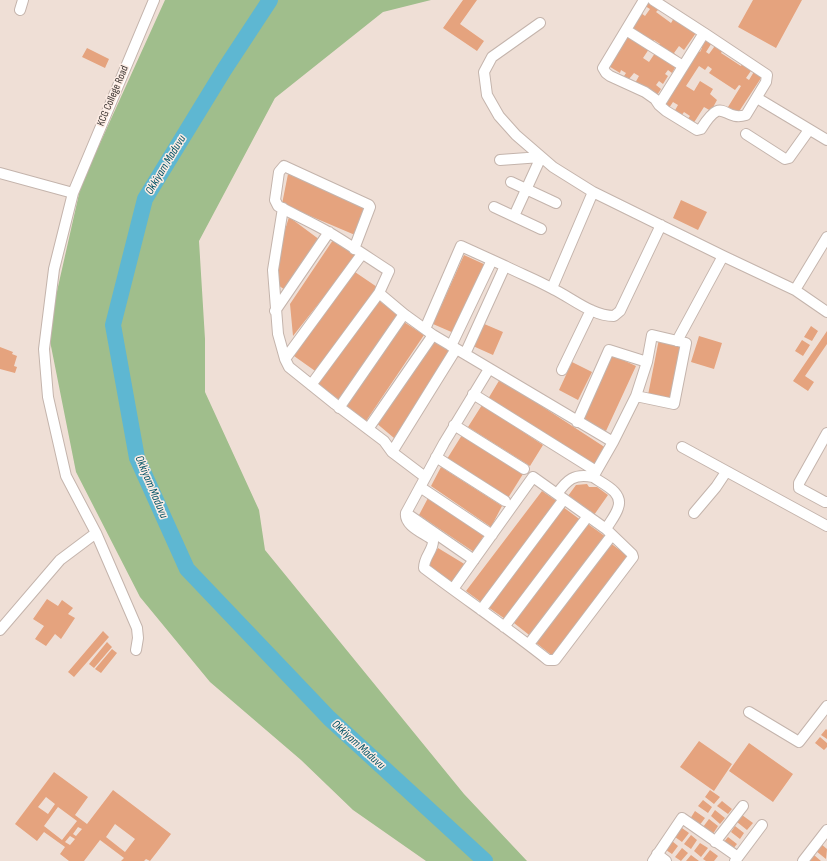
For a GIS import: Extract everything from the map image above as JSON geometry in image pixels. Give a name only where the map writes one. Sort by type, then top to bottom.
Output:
[{"type":"street","points":[[20,10],[23,0]]},
{"type":"street","name":"KCG College Road","points":[[136,650],[138,638],[137,628],[96,533],[66,476],[48,397],[44,350],[54,269],[73,193],[154,0]]},
{"type":"street","points":[[644,0],[603,68],[606,73],[644,92],[655,99],[659,105],[699,130],[709,117],[715,112],[721,110],[736,117],[746,115],[766,82],[767,74],[653,0]]},
{"type":"street","points":[[540,23],[492,57],[484,72],[487,95],[499,116],[516,135],[553,167],[593,192],[795,290],[827,312]]},
{"type":"street","points":[[626,30],[683,66]]},
{"type":"street","points":[[659,105],[704,32]]},
{"type":"street","points":[[757,98],[827,140]]},
{"type":"street","points":[[746,134],[785,160],[789,158],[809,130]]},
{"type":"street","points":[[500,160],[541,157]]},
{"type":"street","points":[[514,216],[541,157]]},
{"type":"street","points":[[285,359],[358,251],[370,207],[369,205],[284,166],[279,172],[275,200],[278,206],[329,232],[358,251],[389,271],[379,293],[311,385]]},
{"type":"street","points":[[0,173],[73,193]]},
{"type":"street","points":[[511,182],[556,203]]},
{"type":"street","points":[[552,288],[593,192]]},
{"type":"street","points":[[494,206],[541,229]]},
{"type":"street","points":[[283,208],[273,270],[278,334],[285,359],[289,367],[384,441],[392,452],[425,478]]},
{"type":"street","points":[[368,429],[429,332],[461,246],[491,263],[505,266],[552,288],[591,310],[606,316],[614,316],[620,311],[661,226]]},
{"type":"street","points":[[276,311],[329,232]]},
{"type":"street","points":[[795,290],[827,237]]},
{"type":"street","points":[[677,341],[723,256]]},
{"type":"street","points":[[392,452],[454,348],[491,263]]},
{"type":"street","points":[[465,354],[505,266]]},
{"type":"street","points":[[379,293],[404,314],[454,348],[613,442]]},
{"type":"street","points":[[562,370],[591,310]]},
{"type":"street","points":[[340,408],[404,314]]},
{"type":"street","points":[[481,610],[561,497],[565,483],[571,478],[594,474],[613,442],[636,396],[647,362],[652,335],[686,343],[674,404],[636,396]]},
{"type":"street","points":[[577,422],[609,350],[647,362]]},
{"type":"street","points":[[453,589],[533,477],[609,532],[632,554],[633,557],[555,660],[548,660],[529,644],[504,627],[424,568],[425,559],[433,546],[433,540],[408,523],[405,518],[406,513],[454,425],[489,369]]},
{"type":"street","points":[[473,394],[594,474],[617,493],[620,500],[609,532],[529,644]]},
{"type":"street","points":[[454,425],[524,469]]},
{"type":"street","points":[[827,432],[799,483],[799,488],[827,502]]},
{"type":"street","points":[[682,447],[827,526]]},
{"type":"street","points":[[436,458],[506,501]]},
{"type":"street","points":[[694,513],[716,487],[726,472]]},
{"type":"street","points":[[420,487],[492,535]]},
{"type":"street","points":[[406,513],[474,560]]},
{"type":"street","points":[[504,627],[588,516]]},
{"type":"street","points":[[0,630],[60,560],[96,533]]},
{"type":"street","points":[[749,712],[799,742],[827,706]]},
{"type":"street","points":[[715,842],[743,806]]},
{"type":"street","points":[[666,861],[655,858],[682,818],[736,859],[762,825]]},
{"type":"street","points":[[803,861],[827,830]]},
{"type":"green space","points":[[165,0],[431,0],[383,12],[275,98],[199,241],[205,339],[205,392],[259,510],[265,550],[464,794],[527,861],[426,861],[353,810],[301,760],[210,682],[140,597],[76,472],[48,331],[81,185]]},
{"type":"building","points":[[463,0],[477,0],[460,24],[484,41],[477,51],[443,28]]},
{"type":"building","points":[[753,0],[802,0],[776,48],[738,27]]},
{"type":"building","points":[[649,1],[660,8],[656,12],[671,23],[674,18],[696,33],[684,50],[679,46],[674,53],[679,57],[677,60],[657,48],[660,44],[654,40],[651,45],[629,30],[641,13],[645,16],[650,9],[645,6]]},
{"type":"building","points":[[627,35],[649,49],[643,58],[649,62],[655,53],[676,66],[672,73],[668,70],[665,74],[668,76],[663,84],[659,81],[656,85],[661,89],[656,97],[635,83],[639,76],[634,73],[629,79],[624,76],[626,73],[621,70],[620,73],[607,65]]},
{"type":"building","points":[[706,36],[713,41],[706,52],[709,54],[717,43],[724,48],[721,53],[741,66],[743,62],[753,68],[746,78],[749,80],[755,70],[763,75],[738,113],[728,107],[741,86],[739,85],[735,90],[709,73],[712,69],[708,66],[705,70],[699,66],[686,86],[694,91],[700,81],[713,89],[710,94],[717,100],[711,111],[704,107],[693,124],[687,120],[690,116],[684,112],[681,116],[674,112],[678,105],[673,102],[669,108],[664,105],[697,50],[700,52],[702,48],[700,46]]},
{"type":"building","points":[[87,48],[109,59],[105,68],[82,57]]},
{"type":"building","points":[[288,174],[367,208],[355,235],[282,204]]},
{"type":"building","points":[[681,200],[707,212],[698,230],[673,218]]},
{"type":"building","points":[[289,217],[320,240],[285,290],[278,285],[279,249]]},
{"type":"building","points":[[333,240],[356,256],[293,336],[290,304]]},
{"type":"building","points":[[464,255],[488,266],[456,334],[433,324]]},
{"type":"building","points":[[352,270],[377,287],[318,373],[294,356]]},
{"type":"building","points":[[375,298],[399,315],[341,401],[317,384]]},
{"type":"building","points":[[404,322],[424,335],[366,421],[347,406]]},
{"type":"building","points":[[482,323],[503,332],[493,355],[473,346]]},
{"type":"building","points":[[811,326],[818,331],[812,341],[804,337]]},
{"type":"building","points":[[827,331],[827,344],[805,376],[814,382],[808,391],[793,381]]},
{"type":"building","points":[[699,336],[722,343],[714,369],[691,362]]},
{"type":"building","points":[[434,339],[452,352],[394,438],[375,422]]},
{"type":"building","points":[[659,339],[685,345],[673,400],[648,395]]},
{"type":"building","points":[[802,340],[810,345],[803,356],[795,351]]},
{"type":"building","points":[[0,347],[13,352],[12,354],[17,356],[14,366],[17,367],[15,373],[0,369]]},
{"type":"building","points":[[612,355],[636,366],[606,431],[582,420]]},
{"type":"building","points":[[572,362],[592,372],[578,400],[559,390]]},
{"type":"building","points":[[500,379],[606,448],[594,466],[488,399]]},
{"type":"building","points":[[482,405],[543,445],[530,466],[468,427]]},
{"type":"building","points":[[462,435],[523,474],[508,498],[447,459]]},
{"type":"building","points":[[441,467],[502,506],[491,527],[431,486]]},
{"type":"building","points":[[587,484],[589,487],[597,487],[608,495],[594,515],[568,496],[576,485]]},
{"type":"building","points":[[542,491],[558,502],[481,602],[466,591]]},
{"type":"building","points":[[428,498],[484,535],[474,552],[419,515]]},
{"type":"building","points":[[563,507],[582,521],[508,621],[488,607]]},
{"type":"building","points":[[588,524],[606,537],[533,638],[514,623]]},
{"type":"building","points":[[609,542],[629,557],[554,657],[535,642]]},
{"type":"building","points":[[438,548],[466,565],[454,584],[427,566]]},
{"type":"building","points":[[47,599],[58,606],[62,600],[73,608],[68,614],[75,618],[61,639],[55,634],[46,646],[35,639],[44,626],[33,619]]},
{"type":"building","points":[[103,631],[109,637],[74,677],[68,672]]},
{"type":"building","points":[[107,642],[112,647],[94,668],[89,664]]},
{"type":"building","points":[[112,649],[117,653],[101,673],[95,669]]},
{"type":"building","points":[[826,729],[827,730],[827,739],[821,735]]},
{"type":"building","points":[[820,737],[827,743],[827,747],[824,750],[815,743]]},
{"type":"building","points":[[699,741],[732,764],[714,791],[680,767]]},
{"type":"building","points":[[749,743],[793,774],[773,802],[729,771]]},
{"type":"building","points":[[54,772],[88,797],[75,815],[87,824],[113,790],[171,834],[150,861],[146,859],[144,861],[121,861],[124,858],[100,840],[84,861],[69,861],[60,854],[65,847],[44,832],[37,841],[15,824]],"holes":[[[46,797],[55,804],[48,814],[38,807]],[[58,807],[77,821],[62,840],[44,826]],[[115,824],[135,839],[125,852],[106,837]],[[78,827],[82,829],[76,836],[73,834]],[[70,836],[75,839],[70,845],[65,842]]]},
{"type":"building","points":[[710,790],[720,797],[714,804],[705,797]]},
{"type":"building","points":[[703,800],[712,807],[708,813],[698,806]]},
{"type":"building","points":[[722,801],[732,809],[728,814],[717,806]]},
{"type":"building","points":[[715,810],[725,818],[720,824],[711,816]]},
{"type":"building","points":[[695,811],[705,818],[699,826],[690,819]]},
{"type":"building","points":[[742,815],[753,823],[747,830],[737,822]]},
{"type":"building","points":[[709,819],[718,826],[713,834],[703,827]]},
{"type":"building","points":[[735,826],[744,833],[740,839],[731,832]]},
{"type":"building","points":[[682,828],[689,833],[682,842],[675,837]]},
{"type":"building","points":[[691,835],[697,840],[691,849],[684,844]]},
{"type":"building","points":[[728,837],[737,844],[732,850],[723,843]]},
{"type":"building","points":[[672,841],[678,846],[672,854],[666,850]]},
{"type":"building","points":[[700,843],[708,848],[701,857],[694,851]]},
{"type":"building","points":[[821,844],[827,849],[826,859],[816,851]]},
{"type":"building","points":[[682,848],[688,853],[681,861],[675,857]]},
{"type":"building","points":[[710,850],[718,856],[714,861],[706,861],[703,859]]},
{"type":"building","points":[[691,855],[699,861],[686,861]]},
{"type":"building","points":[[814,855],[821,861],[809,861]]},
{"type":"waterway","name":"Okkiyam Maduvu","points":[[270,0],[224,70],[145,199],[113,325],[137,458],[187,569],[329,718],[485,861]]}]
